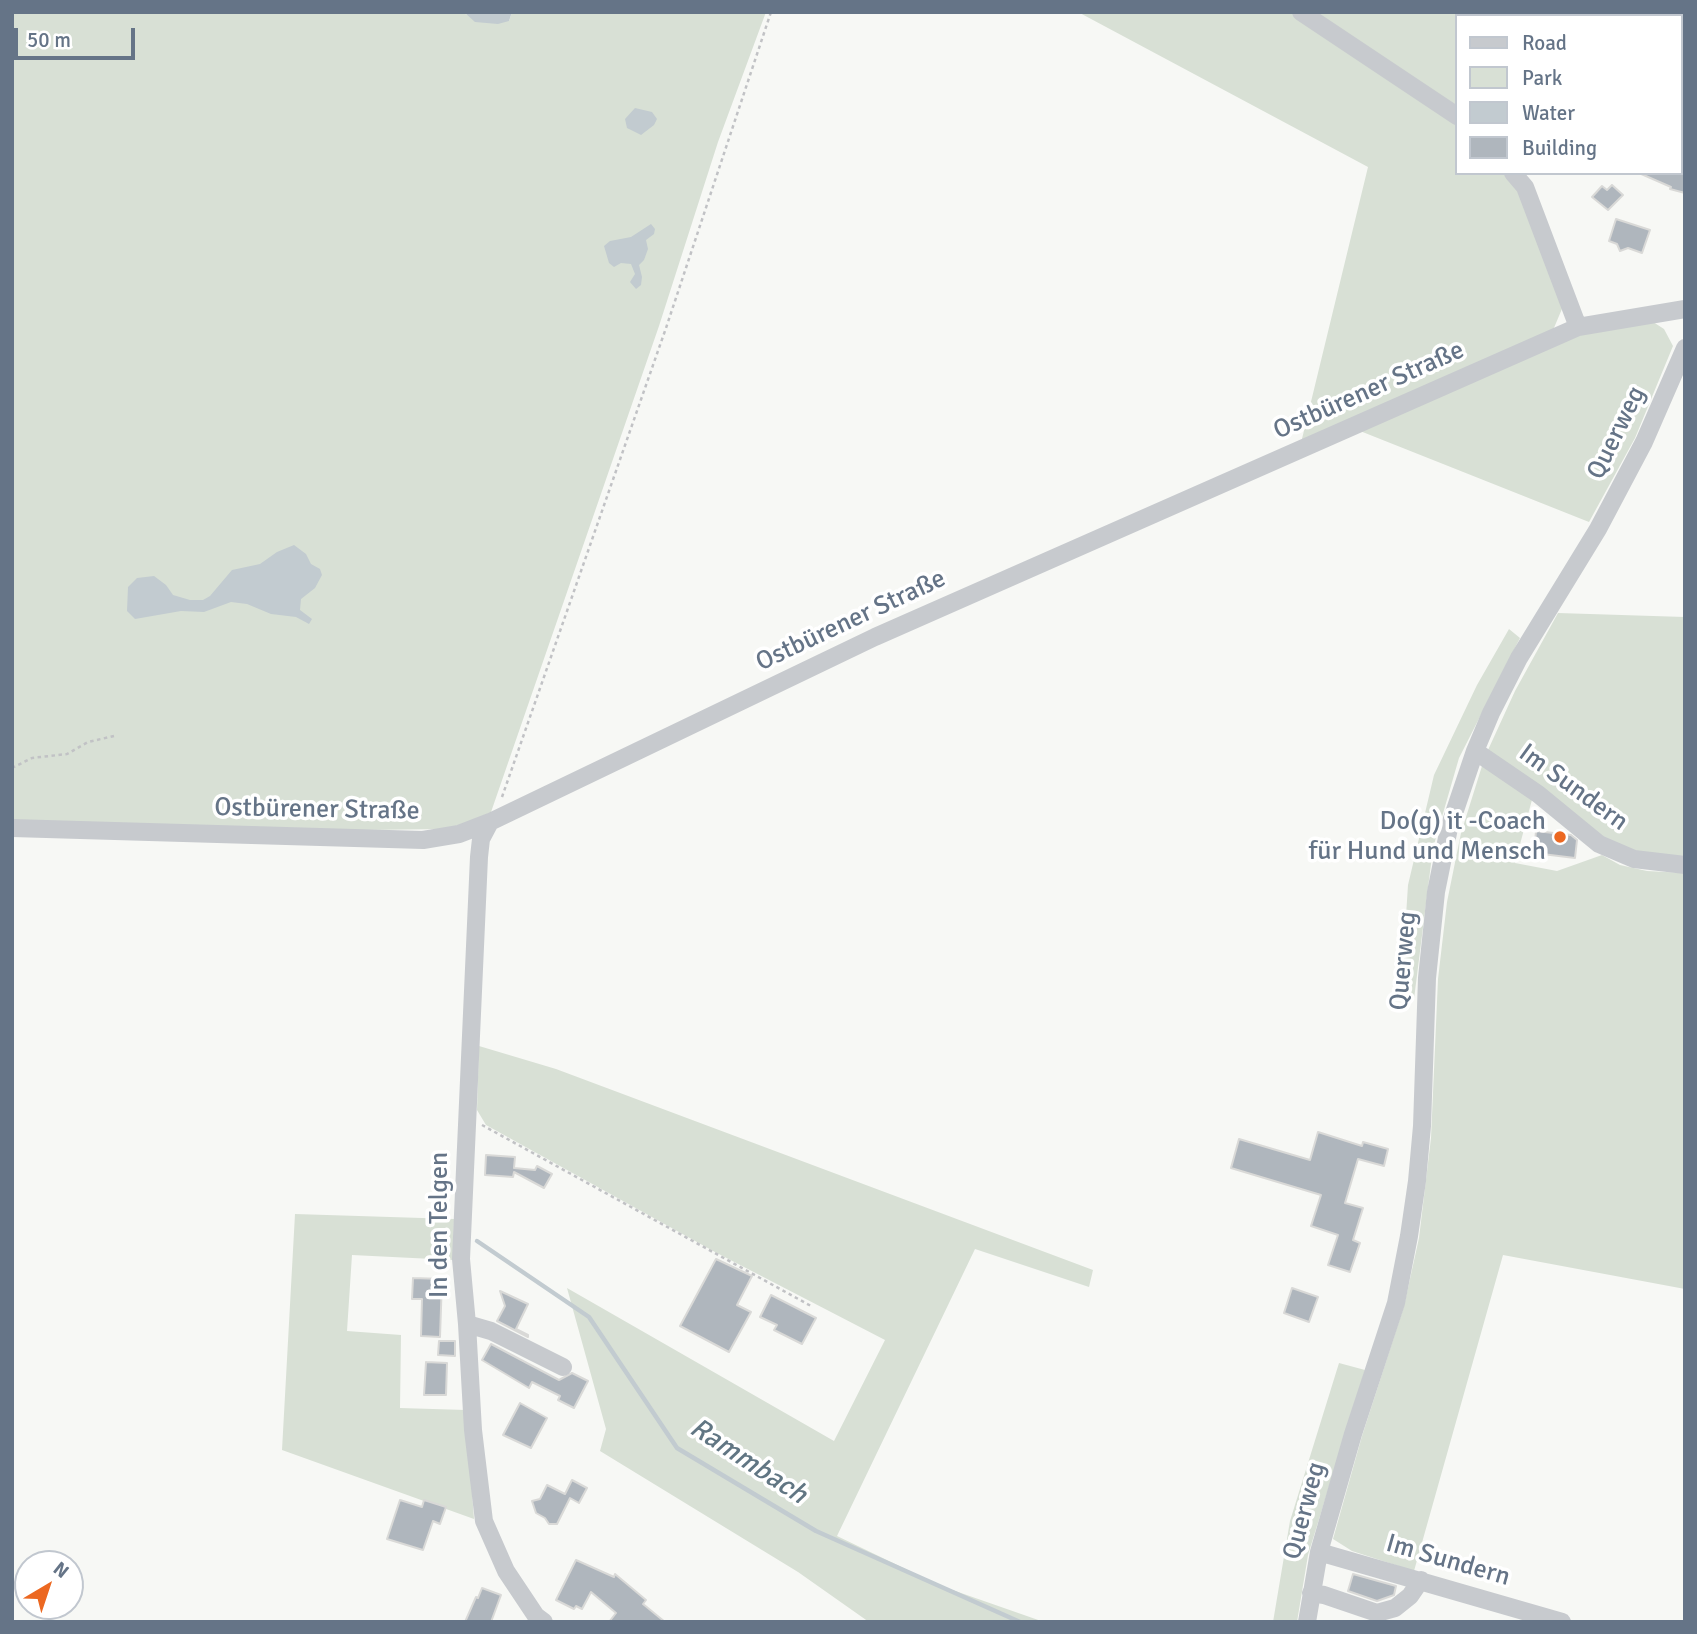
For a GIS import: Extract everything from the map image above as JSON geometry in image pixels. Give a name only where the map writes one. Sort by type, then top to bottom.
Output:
[{"type":"street","points":[[1301,12],[1456,115]]},
{"type":"street","points":[[1516,175],[1525,187],[1578,327]]},
{"type":"street","name":"Ostbürener Straße","points":[[12,828],[423,840],[458,834],[490,822],[875,637],[1578,327],[1685,309]]},
{"type":"street","name":"Querweg","points":[[1307,1622],[1319,1552],[1353,1434],[1396,1303],[1409,1236],[1418,1181],[1427,978],[1436,892],[1450,828],[1475,751],[1491,713],[1519,659],[1598,529],[1644,442],[1685,348]]},
{"type":"street","name":"Im Sundern","points":[[1475,751],[1538,794],[1599,844],[1634,859],[1685,865]]},
{"type":"street","name":"In den Telgen","points":[[490,822],[481,839],[479,857],[461,1259],[473,1430],[484,1521],[506,1571],[538,1620]]},
{"type":"street","points":[[467,1324],[491,1331],[563,1367]]},
{"type":"street","name":"Im Sundern","points":[[1319,1552],[1562,1622]]},
{"type":"street","points":[[1311,1593],[1377,1613],[1395,1608],[1410,1596],[1421,1580]]},
{"type":"path","points":[[490,822],[509,778],[662,341],[771,12]]},
{"type":"path","points":[[12,768],[32,758],[67,754],[88,743],[114,736]]},
{"type":"path","points":[[467,1117],[811,1306]]},
{"type":"green space","points":[[12,12],[464,12],[509,21],[512,12],[766,12],[718,142],[659,326],[490,815],[446,829],[198,832],[12,825]]},
{"type":"green space","points":[[1078,12],[1294,12],[1456,121],[1456,175],[1508,175],[1521,192],[1564,304],[1551,335],[1300,447],[1368,167]]},
{"type":"green space","points":[[1309,12],[1627,12],[1456,14],[1456,108]]},
{"type":"green space","points":[[1650,320],[1664,329],[1673,346],[1635,438],[1589,522],[1355,429],[1581,332]]},
{"type":"green space","points":[[1558,613],[1685,617],[1685,861],[1623,852],[1488,750],[1515,691]]},
{"type":"green space","points":[[1509,629],[1520,638],[1459,758],[1433,848],[1414,999],[1401,994],[1408,885],[1434,775],[1477,685]]},
{"type":"green space","points":[[1482,766],[1533,796],[1515,863],[1557,871],[1602,855],[1620,865],[1647,871],[1685,873],[1685,1289],[1503,1255],[1414,1571],[1352,1551],[1333,1539],[1362,1436],[1404,1306],[1419,1238],[1431,1138],[1438,979],[1447,902],[1461,833]]},
{"type":"green space","points":[[479,1046],[556,1069],[1093,1270],[1089,1287],[975,1249],[837,1536],[941,1586],[1044,1622],[869,1622],[798,1572],[600,1451],[606,1429],[567,1288],[834,1441],[885,1340],[715,1252],[486,1125],[477,1110]]},
{"type":"green space","points":[[295,1214],[454,1219],[453,1260],[352,1255],[347,1331],[401,1335],[400,1408],[466,1410],[474,1519],[282,1450]]},
{"type":"green space","points":[[1339,1363],[1365,1370],[1308,1555],[1297,1622],[1273,1622],[1290,1521]]},
{"type":"water","points":[[464,12],[512,12],[509,21],[498,24],[475,22]]},
{"type":"water","points":[[635,108],[652,112],[657,119],[654,125],[641,135],[627,128],[625,119]]},
{"type":"water","points":[[651,224],[655,229],[654,234],[646,240],[648,249],[639,265],[641,285],[636,289],[630,282],[635,274],[631,264],[621,263],[614,267],[609,263],[604,246],[610,241],[631,237]]},
{"type":"water","points":[[294,545],[306,554],[311,564],[320,569],[322,575],[315,588],[301,599],[300,610],[312,619],[309,624],[296,617],[271,614],[247,604],[231,602],[204,612],[181,611],[135,619],[127,611],[128,587],[137,578],[154,576],[166,585],[173,595],[190,600],[203,600],[210,596],[232,570],[260,564],[277,552]]},
{"type":"building","points":[[1685,157],[1685,193],[1670,189],[1671,187],[1644,175],[1683,175]]},
{"type":"building","points":[[1612,185],[1623,195],[1608,210],[1592,197],[1602,186],[1607,190]]},
{"type":"building","points":[[1616,219],[1650,230],[1642,253],[1628,248],[1620,251],[1617,244],[1609,241]]},
{"type":"building","points":[[1536,831],[1571,835],[1577,840],[1575,858],[1534,853]]},
{"type":"building","points":[[1318,1132],[1362,1146],[1363,1142],[1388,1149],[1384,1166],[1358,1159],[1345,1203],[1363,1208],[1353,1240],[1360,1243],[1350,1272],[1328,1265],[1338,1235],[1311,1226],[1321,1195],[1231,1168],[1239,1139],[1310,1160]]},
{"type":"building","points":[[486,1155],[515,1157],[514,1168],[535,1170],[537,1166],[552,1174],[544,1188],[514,1172],[513,1177],[485,1175]]},
{"type":"building","points":[[716,1259],[752,1276],[737,1305],[751,1312],[729,1352],[680,1326]]},
{"type":"building","points":[[413,1278],[442,1279],[440,1337],[421,1336],[422,1299],[412,1299]]},
{"type":"building","points":[[1292,1288],[1318,1297],[1309,1322],[1284,1313]]},
{"type":"building","points":[[500,1291],[528,1304],[516,1329],[528,1337],[497,1321],[505,1306]]},
{"type":"building","points":[[771,1295],[816,1318],[802,1344],[774,1330],[777,1325],[760,1317]]},
{"type":"building","points":[[439,1341],[455,1341],[455,1356],[438,1355]]},
{"type":"building","points":[[491,1344],[559,1380],[572,1373],[588,1381],[574,1408],[558,1400],[560,1396],[532,1382],[529,1388],[482,1360]]},
{"type":"building","points":[[426,1362],[447,1363],[446,1395],[424,1395]]},
{"type":"building","points":[[520,1403],[547,1418],[531,1448],[503,1435]]},
{"type":"building","points":[[572,1480],[587,1488],[579,1503],[570,1498],[557,1524],[549,1524],[536,1513],[532,1501],[540,1499],[547,1485],[565,1494]]},
{"type":"building","points":[[400,1500],[422,1507],[424,1500],[446,1507],[440,1524],[433,1521],[423,1550],[387,1539]]},
{"type":"building","points":[[576,1560],[614,1577],[615,1574],[646,1600],[643,1604],[665,1622],[609,1622],[616,1613],[591,1592],[582,1609],[576,1606],[574,1609],[556,1600]]},
{"type":"building","points":[[1353,1574],[1396,1586],[1394,1595],[1377,1601],[1348,1591]]},
{"type":"building","points":[[482,1588],[501,1595],[491,1622],[465,1622],[476,1597],[478,1598]]},
{"type":"waterway","name":"Rammbach","points":[[477,1241],[589,1317],[677,1448],[816,1531],[1020,1622]]},
{"type":"place","name":"Do(g) it -Coach für Hund und Mensch","points":[[1560,837]]}]
